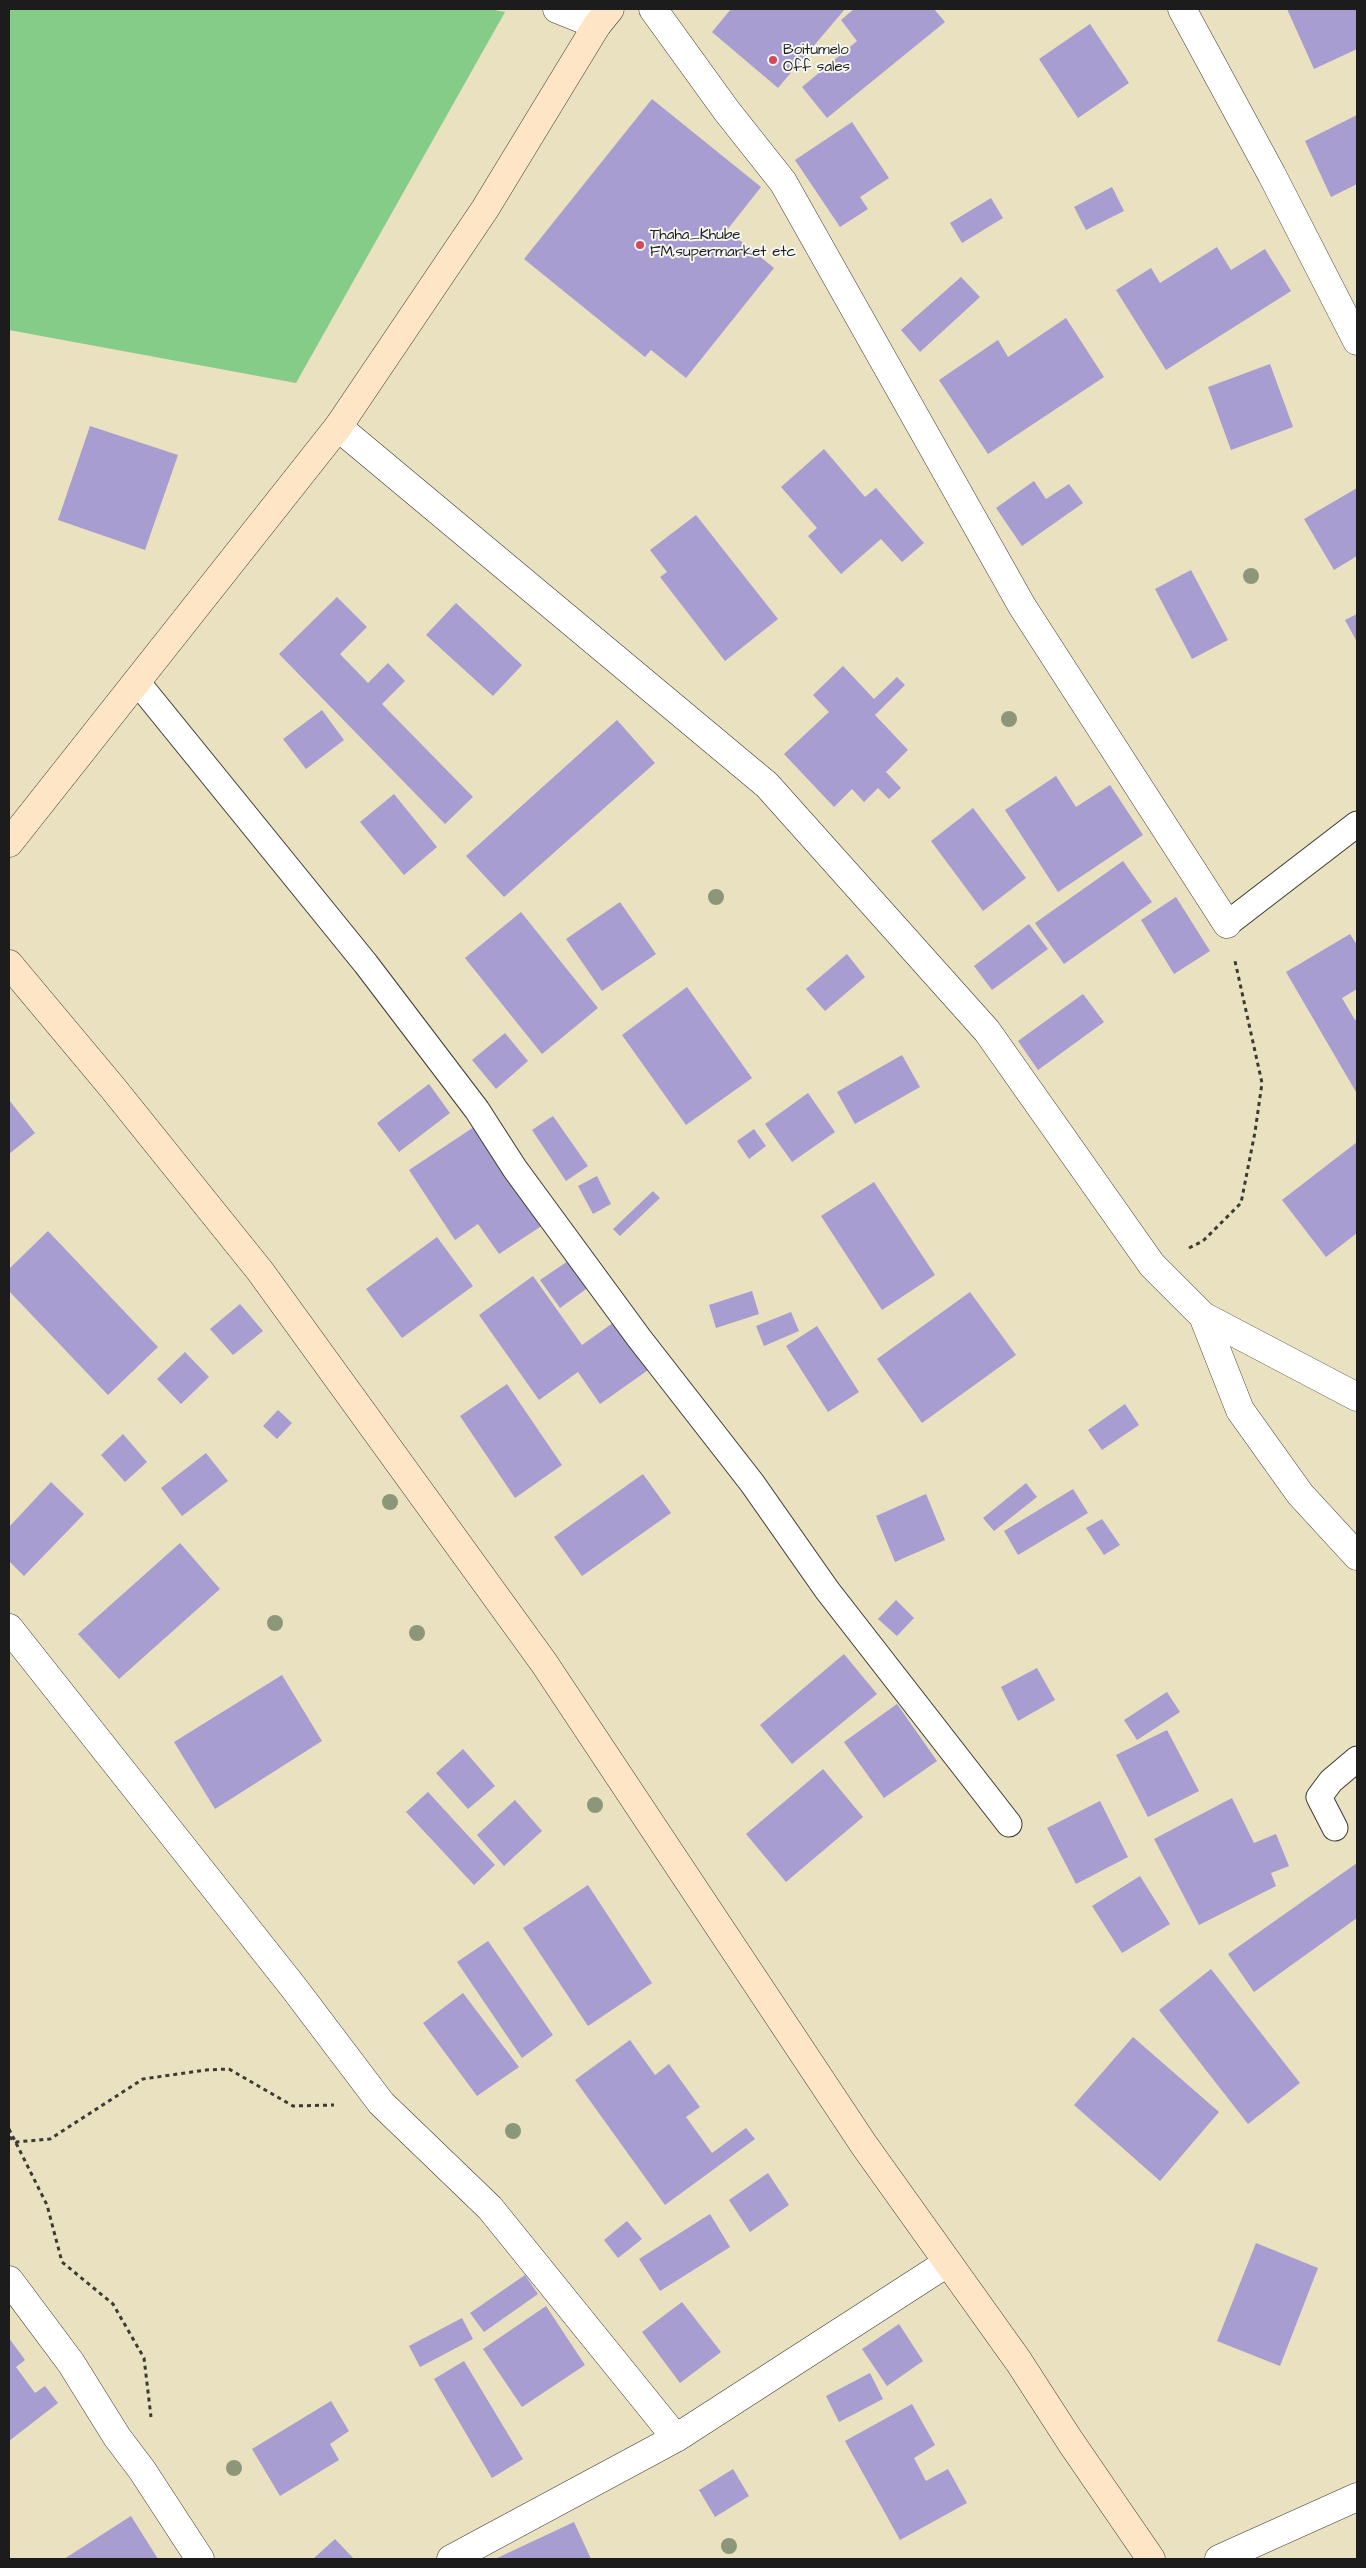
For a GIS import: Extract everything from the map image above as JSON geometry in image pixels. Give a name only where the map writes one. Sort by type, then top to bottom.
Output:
[{"type":"street","points":[[9,843],[138,683],[338,427],[485,209],[603,17],[557,9]]},
{"type":"street","points":[[653,9],[726,110],[783,182],[1022,606],[1227,924]]},
{"type":"street","points":[[1182,9],[1272,175],[1357,341]]},
{"type":"street","points":[[338,427],[767,785],[988,1031],[1152,1266],[1203,1316],[1357,1396]]},
{"type":"street","points":[[9,964],[118,1094],[260,1271],[544,1663],[864,2145],[1019,2362],[1070,2441],[1151,2559]]},
{"type":"street","points":[[1203,1316],[1240,1410],[1300,1494],[1357,1556]]},
{"type":"street","points":[[9,1628],[288,1980],[381,2103],[490,2208],[676,2438]]},
{"type":"street","points":[[452,2559],[676,2438],[947,2263]]},
{"type":"street","points":[[9,2280],[71,2363],[200,2559]]},
{"type":"street","points":[[1220,2559],[1357,2497]]},
{"type":"lane","points":[[138,683],[366,964],[477,1110],[515,1169],[639,1338],[752,1483],[827,1590],[1009,1824]]},
{"type":"lane","points":[[1227,924],[1357,824]]},
{"type":"lane","points":[[1335,1828],[1319,1797],[1331,1781],[1357,1759]]},
{"type":"path","points":[[1152,1266],[1203,1241],[1241,1203],[1255,1132],[1262,1083],[1227,924]]},
{"type":"path","points":[[9,2137],[16,2142],[50,2139],[143,2079],[206,2070],[229,2069],[293,2106],[381,2103]]},
{"type":"path","points":[[9,2129],[47,2205],[62,2262],[112,2304],[144,2358],[151,2416],[142,2470]]},
{"type":"green space","points":[[9,9],[489,9],[505,12],[296,383],[9,330]]},
{"type":"building","name":"Boitumelo Off sales","points":[[731,9],[845,9],[778,88],[712,32]]},
{"type":"building","points":[[854,9],[934,9],[945,22],[827,118],[802,87],[857,41],[841,20]]},
{"type":"building","points":[[1287,9],[1357,9],[1357,49],[1314,69]]},
{"type":"building","points":[[1090,24],[1129,83],[1078,118],[1039,59]]},
{"type":"building","name":"Thaha_Khube FM,supermarket etc","points":[[652,99],[761,187],[727,230],[774,268],[686,378],[651,350],[645,357],[524,259]]},
{"type":"building","points":[[1357,115],[1357,184],[1331,197],[1305,141]]},
{"type":"building","points":[[852,122],[889,178],[860,197],[868,209],[840,227],[795,160]]},
{"type":"building","points":[[1112,187],[1124,211],[1086,230],[1074,207]]},
{"type":"building","points":[[991,198],[1003,218],[962,243],[950,223]]},
{"type":"building","points":[[1217,247],[1231,270],[1265,249],[1291,291],[1166,370],[1116,290],[1151,268],[1160,283]]},
{"type":"building","points":[[961,277],[980,297],[920,352],[901,330]]},
{"type":"building","points":[[1066,318],[1104,377],[988,454],[939,380],[998,340],[1008,357]]},
{"type":"building","points":[[1270,364],[1293,427],[1231,450],[1208,387]]},
{"type":"building","points":[[90,426],[178,455],[145,550],[58,520]]},
{"type":"building","points":[[824,449],[865,497],[876,488],[924,543],[902,562],[881,539],[841,574],[808,536],[817,528],[781,487]]},
{"type":"building","points":[[1034,481],[1046,499],[1069,484],[1083,503],[1022,546],[996,508]]},
{"type":"building","points":[[1357,488],[1357,556],[1334,570],[1304,519]]},
{"type":"building","points":[[696,515],[778,619],[725,661],[660,577],[667,572],[650,550]]},
{"type":"building","points":[[1191,570],[1228,640],[1192,659],[1155,589]]},
{"type":"building","points":[[337,597],[367,627],[340,654],[368,683],[388,663],[405,681],[382,704],[473,797],[445,824],[279,654]]},
{"type":"building","points":[[456,603],[522,665],[493,696],[426,635]]},
{"type":"building","points":[[1357,614],[1357,642],[1345,620]]},
{"type":"building","points":[[843,666],[874,699],[897,677],[905,685],[875,715],[908,750],[886,772],[901,788],[889,799],[878,788],[864,802],[852,789],[834,807],[784,754],[829,712],[813,695]]},
{"type":"building","points":[[322,710],[344,740],[306,769],[283,739]]},
{"type":"building","points":[[617,720],[655,763],[504,897],[466,856]]},
{"type":"building","points":[[1056,776],[1076,807],[1110,785],[1143,835],[1058,892],[1005,810]]},
{"type":"building","points":[[394,794],[437,847],[404,875],[360,822]]},
{"type":"building","points":[[973,808],[1026,878],[983,911],[931,841]]},
{"type":"building","points":[[1123,861],[1152,902],[1064,964],[1035,923]]},
{"type":"building","points":[[1176,897],[1210,951],[1174,974],[1141,920]]},
{"type":"building","points":[[620,902],[656,954],[602,991],[566,939]]},
{"type":"building","points":[[521,912],[598,1008],[542,1054],[465,958]]},
{"type":"building","points":[[1029,924],[1048,949],[992,990],[974,966]]},
{"type":"building","points":[[1350,934],[1357,945],[1357,989],[1342,998],[1355,1020],[1357,1019],[1356,1092],[1286,972]]},
{"type":"building","points":[[847,954],[865,977],[825,1011],[806,989]]},
{"type":"building","points":[[687,987],[752,1078],[686,1125],[622,1035]]},
{"type":"building","points":[[1083,994],[1104,1022],[1038,1070],[1018,1041]]},
{"type":"building","points":[[505,1033],[528,1061],[496,1089],[472,1060]]},
{"type":"building","points":[[902,1055],[920,1087],[855,1124],[837,1092]]},
{"type":"building","points":[[429,1084],[450,1113],[399,1152],[377,1123]]},
{"type":"building","points":[[808,1093],[835,1132],[792,1162],[765,1124]]},
{"type":"building","points":[[9,1100],[35,1133],[9,1154]]},
{"type":"building","points":[[553,1116],[588,1166],[566,1181],[532,1130]]},
{"type":"building","points":[[477,1125],[543,1225],[499,1254],[478,1224],[455,1240],[409,1170]]},
{"type":"building","points":[[754,1129],[766,1146],[749,1159],[737,1141]]},
{"type":"building","points":[[1357,1142],[1357,1233],[1326,1257],[1282,1200]]},
{"type":"building","points":[[597,1176],[611,1204],[593,1214],[578,1186]]},
{"type":"building","points":[[874,1182],[935,1275],[882,1310],[821,1216]]},
{"type":"building","points":[[653,1191],[660,1198],[620,1236],[613,1229]]},
{"type":"building","points":[[48,1231],[158,1347],[108,1395],[9,1291],[9,1269]]},
{"type":"building","points":[[437,1237],[473,1286],[402,1338],[366,1289]]},
{"type":"building","points":[[574,1257],[593,1284],[560,1308],[540,1280]]},
{"type":"building","points":[[533,1276],[582,1345],[617,1320],[651,1368],[600,1404],[578,1372],[539,1400],[479,1315]]},
{"type":"building","points":[[752,1291],[759,1314],[716,1328],[709,1305]]},
{"type":"building","points":[[970,1292],[1016,1355],[922,1423],[877,1359]]},
{"type":"building","points":[[240,1304],[263,1331],[233,1355],[210,1329]]},
{"type":"building","points":[[791,1312],[799,1331],[764,1346],[756,1326]]},
{"type":"building","points":[[817,1326],[859,1392],[828,1412],[786,1346]]},
{"type":"building","points":[[185,1352],[209,1377],[181,1404],[157,1379]]},
{"type":"building","points":[[507,1384],[562,1465],[515,1498],[460,1416]]},
{"type":"building","points":[[1125,1404],[1139,1425],[1102,1450],[1088,1430]]},
{"type":"building","points":[[278,1410],[292,1423],[277,1439],[263,1426]]},
{"type":"building","points":[[123,1434],[147,1462],[125,1482],[101,1455]]},
{"type":"building","points":[[206,1453],[228,1481],[182,1516],[161,1488]]},
{"type":"building","points":[[643,1474],[671,1513],[582,1576],[554,1537]]},
{"type":"building","points":[[51,1482],[84,1514],[24,1576],[9,1561],[9,1527]]},
{"type":"building","points":[[1026,1483],[1037,1497],[994,1531],[983,1518]]},
{"type":"building","points":[[1073,1489],[1088,1513],[1018,1555],[1004,1531]]},
{"type":"building","points":[[926,1494],[945,1540],[895,1562],[876,1516]]},
{"type":"building","points":[[1102,1519],[1120,1545],[1104,1555],[1086,1528]]},
{"type":"building","points":[[180,1543],[220,1589],[119,1679],[78,1634]]},
{"type":"building","points":[[896,1600],[914,1618],[897,1636],[878,1619]]},
{"type":"building","points":[[844,1654],[877,1694],[792,1764],[760,1725]]},
{"type":"building","points":[[1037,1668],[1055,1700],[1018,1721],[1001,1687]]},
{"type":"building","points":[[282,1675],[322,1741],[215,1809],[174,1742]]},
{"type":"building","points":[[1167,1692],[1180,1712],[1137,1740],[1124,1720]]},
{"type":"building","points":[[897,1704],[937,1761],[884,1798],[844,1742]]},
{"type":"building","points":[[1167,1730],[1199,1791],[1148,1817],[1116,1755]]},
{"type":"building","points":[[463,1749],[495,1786],[468,1809],[436,1773]]},
{"type":"building","points":[[823,1769],[863,1817],[786,1882],[746,1834]]},
{"type":"building","points":[[428,1792],[495,1865],[474,1885],[406,1812]]},
{"type":"building","points":[[1232,1798],[1254,1843],[1276,1834],[1289,1866],[1271,1873],[1276,1886],[1199,1925],[1154,1839]]},
{"type":"building","points":[[515,1800],[542,1831],[504,1866],[477,1835]]},
{"type":"building","points":[[1100,1801],[1128,1857],[1076,1884],[1047,1828]]},
{"type":"building","points":[[1357,1863],[1357,1918],[1254,1992],[1228,1954]]},
{"type":"building","points":[[1140,1876],[1170,1924],[1122,1953],[1092,1906]]},
{"type":"building","points":[[588,1885],[652,1983],[588,2026],[523,1928]]},
{"type":"building","points":[[488,1941],[553,2035],[522,2058],[457,1962]]},
{"type":"building","points":[[1211,1969],[1300,2083],[1248,2124],[1159,2010]]},
{"type":"building","points":[[463,1993],[519,2067],[477,2096],[423,2023]]},
{"type":"building","points":[[1133,2037],[1219,2112],[1160,2181],[1074,2105]]},
{"type":"building","points":[[630,2040],[655,2075],[669,2064],[700,2107],[686,2117],[712,2153],[746,2128],[755,2139],[665,2205],[575,2080]]},
{"type":"building","points":[[768,2173],[789,2205],[750,2232],[729,2200]]},
{"type":"building","points":[[710,2214],[730,2247],[660,2291],[639,2259]]},
{"type":"building","points":[[627,2221],[642,2239],[618,2258],[604,2240]]},
{"type":"building","points":[[1256,2243],[1318,2268],[1280,2366],[1217,2341]]},
{"type":"building","points":[[525,2275],[538,2294],[484,2332],[470,2313]]},
{"type":"building","points":[[682,2302],[721,2352],[680,2383],[642,2332]]},
{"type":"building","points":[[546,2306],[585,2365],[522,2407],[483,2349]]},
{"type":"building","points":[[462,2318],[473,2339],[420,2367],[409,2346]]},
{"type":"building","points":[[899,2324],[923,2361],[887,2386],[862,2349]]},
{"type":"building","points":[[9,2338],[25,2360],[16,2367],[35,2393],[45,2386],[58,2403],[9,2441]]},
{"type":"building","points":[[464,2361],[523,2459],[492,2478],[434,2379]]},
{"type":"building","points":[[870,2373],[883,2399],[839,2422],[826,2396]]},
{"type":"building","points":[[331,2401],[349,2431],[330,2444],[339,2460],[280,2496],[252,2449]]},
{"type":"building","points":[[912,2404],[935,2445],[914,2458],[926,2481],[948,2469],[967,2503],[900,2540],[845,2441]]},
{"type":"building","points":[[733,2469],[749,2496],[715,2517],[699,2490]]},
{"type":"building","points":[[131,2516],[158,2559],[64,2559]]},
{"type":"building","points":[[574,2522],[591,2559],[495,2559]]},
{"type":"building","points":[[335,2539],[354,2559],[313,2559]]},
{"type":"place","name":"Boitumelo Off sales","points":[[773,60]]},
{"type":"place","name":"Thaha_Khube FM,supermarket etc","points":[[640,245]]}]
